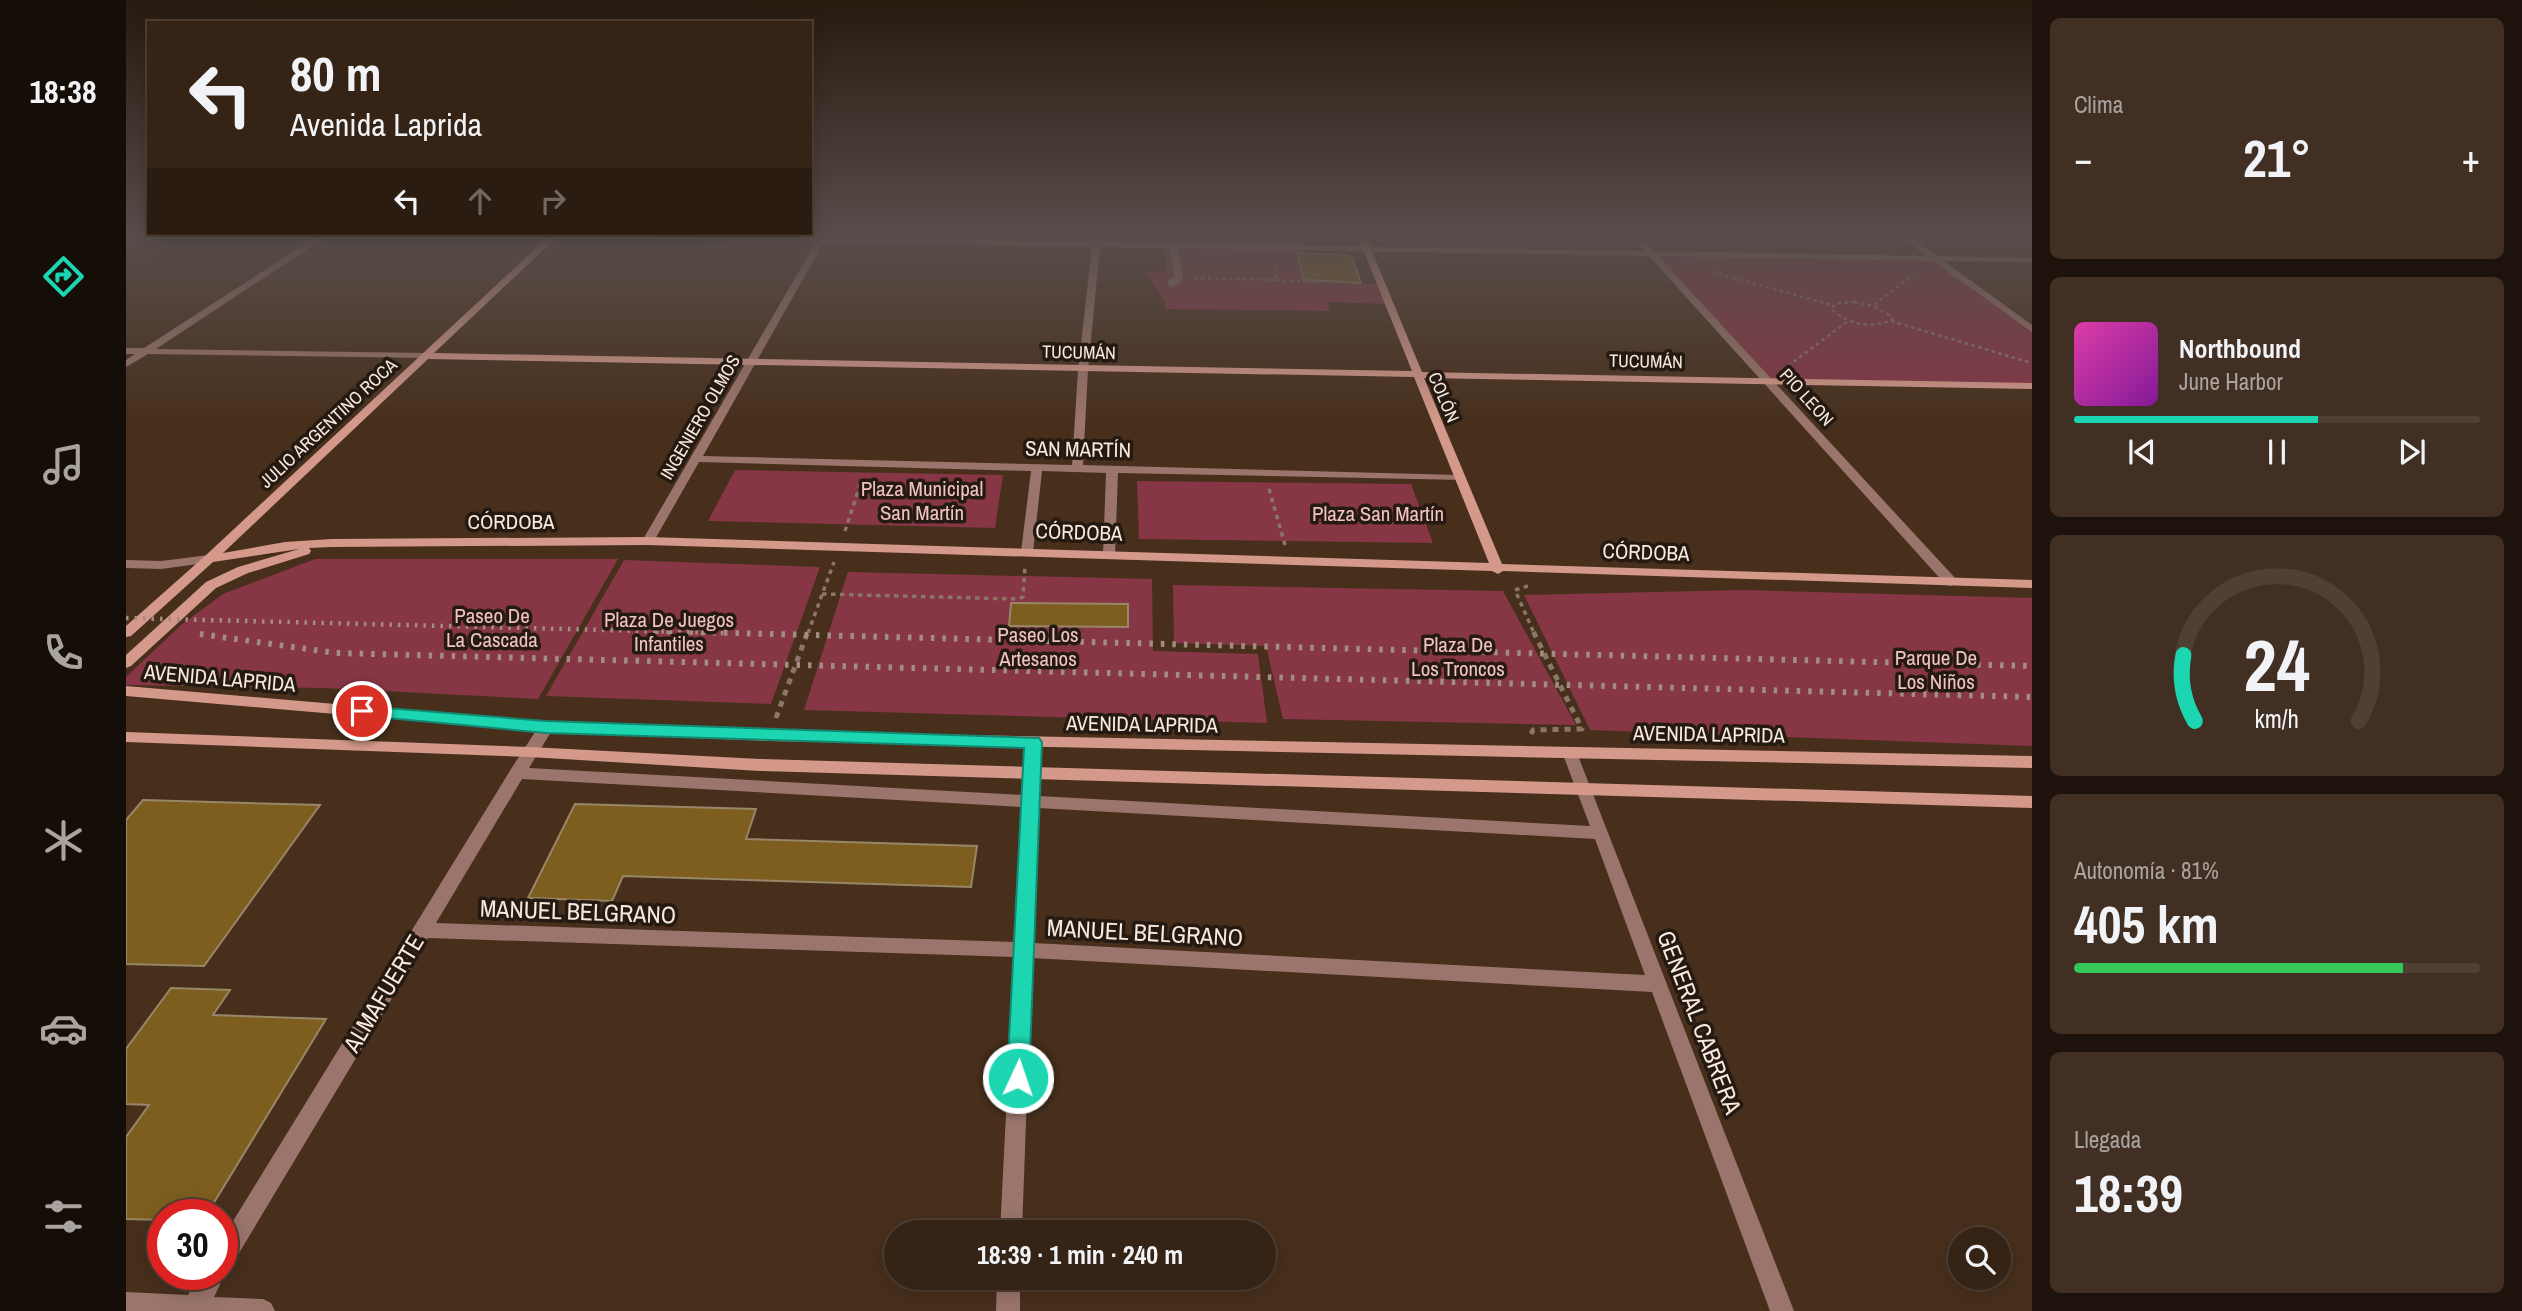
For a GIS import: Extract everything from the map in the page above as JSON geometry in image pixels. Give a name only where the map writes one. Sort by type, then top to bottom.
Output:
[{"type":"street","points":[[126,364],[227,298]]},
{"type":"street","name":"JULIO ARGENTINO ROCA","points":[[126,633],[488,298]]},
{"type":"street","name":"INGENIERO OLMOS","points":[[648,541],[788,298]]},
{"type":"street","points":[[1077,468],[1090,298]]},
{"type":"street","name":"COLÓN","points":[[1385,298],[1498,570]]},
{"type":"street","name":"PIO LEON","points":[[1691,298],[1951,582]]},
{"type":"street","points":[[1990,298],[2032,329]]},
{"type":"street","name":"TUCUMÁN","points":[[126,351],[2032,386]]},
{"type":"street","name":"SAN MARTÍN","points":[[695,459],[1459,478]]},
{"type":"street","points":[[1027,552],[1037,467]]},
{"type":"street","points":[[1109,554],[1112,469]]},
{"type":"street","name":"CÓRDOBA","points":[[126,564],[161,565],[285,546],[331,543],[648,541],[1109,554],[1498,570],[2032,584]]},
{"type":"street","points":[[126,663],[211,584],[243,570],[331,543]]},
{"type":"street","name":"AVENIDA LAPRIDA","points":[[126,691],[546,727],[769,736],[2032,762]]},
{"type":"street","name":"ALMAFUERTE","points":[[238,1234],[546,727]]},
{"type":"street","points":[[126,737],[530,752],[760,765],[2032,802]]},
{"type":"street","points":[[1012,1220],[1033,742]]},
{"type":"street","name":"GENERAL CABRERA","points":[[1570,752],[1782,1311]]},
{"type":"street","points":[[517,773],[1600,834]]},
{"type":"street","name":"MANUEL BELGRANO","points":[[422,930],[1024,950],[1656,984]]},
{"type":"street","points":[[193,1309],[204,1290]]},
{"type":"street","points":[[1008,1311],[1009,1290]]},
{"type":"street","points":[[126,1304],[263,1311]]},
{"type":"path","points":[[1808,298],[1832,305],[1844,302],[1874,306],[1888,313],[1891,321]]},
{"type":"path","points":[[1874,306],[1884,298]]},
{"type":"path","points":[[1832,305],[1833,312],[1849,320],[1874,325],[1891,321],[2032,363]]},
{"type":"path","points":[[1769,381],[1849,320]]},
{"type":"path","points":[[769,736],[840,547],[867,463]]},
{"type":"path","points":[[1265,473],[1290,562]]},
{"type":"path","points":[[822,594],[1017,599],[1023,597],[1027,552]]},
{"type":"path","points":[[1520,753],[1533,730],[1582,729],[1543,654],[1515,590],[1539,583],[1537,570]]},
{"type":"green space","points":[[1162,298],[1386,298],[1388,304],[1327,302],[1330,311],[1165,309]]},
{"type":"green space","points":[[1691,298],[1990,298],[2032,329],[2032,386],[1768,381]]},
{"type":"green space","name":"Plaza Municipal San Martín","points":[[735,470],[1003,475],[995,528],[708,521]]},
{"type":"green space","name":"Plaza San Martín","points":[[1137,481],[1411,484],[1433,543],[1139,539]]},
{"type":"green space","name":"Paseo De La Cascada","points":[[315,559],[618,559],[538,699],[323,688],[126,685],[126,677],[181,625],[223,594]]},
{"type":"green space","name":"Plaza De Juegos Infantiles","points":[[624,560],[820,567],[771,704],[546,696]]},
{"type":"green space","name":"Paseo Los Artesanos","points":[[848,572],[1152,579],[1153,651],[1258,654],[1267,723],[804,710]]},
{"type":"green space","name":"Plaza De Los Troncos","points":[[1173,585],[1503,591],[1576,725],[1283,719],[1266,646],[1174,643]]},
{"type":"green space","name":"Parque De Los Niños","points":[[1743,590],[2032,598],[2032,746],[1590,730],[1524,595]]},
{"type":"building","points":[[1011,603],[1128,604],[1128,627],[1009,626]]},
{"type":"building","points":[[143,800],[320,805],[204,966],[126,964],[126,820]]},
{"type":"building","points":[[575,804],[756,809],[746,839],[977,846],[971,887],[623,876],[612,901],[528,898]]},
{"type":"building","points":[[171,988],[230,990],[213,1015],[326,1019],[216,1199],[147,1199],[147,1220],[126,1219],[126,1137],[149,1105],[126,1104],[126,1049]]},
{"type":"railway","points":[[126,618],[724,633]]},
{"type":"railway","points":[[655,631],[2032,666]]},
{"type":"railway","points":[[200,634],[336,653],[2032,697]]},
{"type":"route","points":[[362,711],[546,727],[769,736],[1033,742],[1018,1078]]}]
